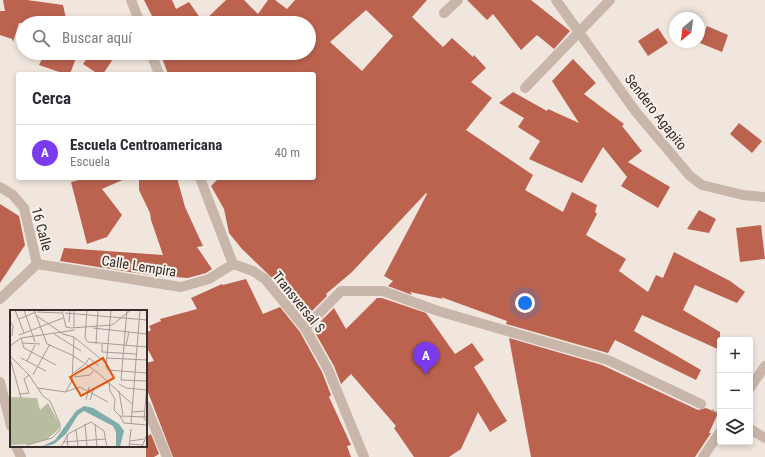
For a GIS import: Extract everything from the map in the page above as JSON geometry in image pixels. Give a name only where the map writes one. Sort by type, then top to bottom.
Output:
[{"type":"street","points":[[131,0],[137,16]]},
{"type":"street","points":[[444,13],[458,0]]},
{"type":"street","name":"Sendero Agapito","points":[[556,0],[636,112],[690,176],[702,185],[744,195],[765,197]]},
{"type":"street","points":[[526,88],[610,0]]},
{"type":"street","points":[[154,60],[158,72]]},
{"type":"street","points":[[201,180],[233,264]]},
{"type":"street","name":"16 Calle","points":[[0,187],[13,196],[24,208],[37,264]]},
{"type":"street","points":[[0,299],[37,264]]},
{"type":"street","name":"Calle Lempira","points":[[37,264],[181,287],[209,279],[233,264]]},
{"type":"street","name":"Transversal S","points":[[233,264],[253,271],[265,279],[305,328],[328,369],[364,457]]},
{"type":"street","points":[[305,328],[341,291],[384,291],[438,311],[608,360],[701,404]]},
{"type":"street","points":[[753,384],[765,366]]},
{"type":"street","points":[[0,382],[10,422]]},
{"type":"street","points":[[147,408],[167,457]]},
{"type":"street","points":[[753,431],[765,438]]},
{"type":"street","points":[[703,457],[717,436]]},
{"type":"street","points":[[16,447],[21,457]]},
{"type":"building","points":[[3,0],[27,0],[63,5],[65,16],[16,16],[16,32],[13,42],[12,39],[0,35],[0,11],[5,11]]},
{"type":"building","points":[[144,0],[172,0],[176,9],[189,2],[199,16],[152,16]]},
{"type":"building","points":[[226,0],[244,0],[258,14],[268,0],[275,0],[287,9],[295,0],[427,0],[412,17],[443,47],[452,38],[473,57],[474,55],[486,68],[471,82],[492,98],[466,130],[533,175],[525,190],[563,212],[572,192],[597,205],[595,212],[597,214],[586,235],[626,259],[619,271],[648,292],[656,275],[663,278],[674,252],[730,281],[745,292],[737,303],[695,285],[683,310],[720,332],[720,337],[717,337],[717,349],[642,315],[634,331],[701,370],[696,380],[615,340],[608,353],[506,324],[507,321],[441,297],[443,299],[410,292],[412,295],[388,286],[393,281],[384,276],[427,194],[426,193],[352,272],[326,294],[327,296],[305,318],[293,303],[296,301],[242,249],[229,233],[224,209],[211,186],[217,180],[316,180],[316,72],[167,72],[163,60],[316,60],[316,16],[209,16]],"holes":[[[366,10],[393,36],[362,71],[330,42]]]},
{"type":"building","points":[[467,0],[531,0],[570,31],[554,49],[537,35],[521,50],[493,14],[487,20]]},
{"type":"building","points":[[707,26],[728,35],[722,52],[705,45],[705,31]]},
{"type":"building","points":[[658,28],[668,43],[648,56],[638,41]]},
{"type":"building","points":[[573,59],[596,83],[584,94],[624,124],[622,126],[642,151],[628,162],[670,187],[658,208],[621,186],[627,177],[603,147],[582,183],[529,159],[540,141],[518,127],[524,118],[499,103],[513,92],[547,111],[548,109],[579,123],[552,81]]},
{"type":"building","points":[[42,60],[75,60],[71,72],[59,72],[39,65]]},
{"type":"building","points":[[86,60],[112,60],[104,72],[95,72],[83,64]]},
{"type":"building","points":[[739,123],[762,141],[752,153],[730,134]]},
{"type":"building","points":[[79,180],[122,180],[102,189],[122,215],[107,237],[87,244],[71,182]]},
{"type":"building","points":[[139,180],[178,180],[185,207],[203,246],[197,247],[212,269],[206,273],[188,278],[149,275],[60,261],[64,248],[163,255],[150,213],[139,190]]},
{"type":"building","points":[[0,204],[19,216],[25,245],[0,283]]},
{"type":"building","points":[[699,210],[716,219],[709,233],[687,229]]},
{"type":"building","points":[[761,225],[765,259],[740,262],[736,228]]},
{"type":"building","points":[[246,279],[263,314],[280,307],[300,332],[322,372],[331,395],[329,397],[351,445],[347,446],[351,457],[173,457],[147,390],[147,363],[154,361],[147,348],[147,332],[151,330],[149,326],[161,321],[160,319],[197,309],[191,298],[222,284]]},
{"type":"building","points":[[377,298],[382,298],[426,313],[455,354],[472,343],[484,360],[474,367],[507,421],[490,432],[478,412],[461,449],[449,457],[414,457],[394,428],[396,426],[351,374],[341,384],[334,366],[313,329],[334,308],[346,329]]},
{"type":"building","points":[[509,338],[602,365],[698,410],[706,408],[717,413],[709,433],[711,433],[695,457],[531,457]]},
{"type":"building","points":[[151,434],[159,454],[154,457],[146,457],[147,436]]},
{"type":"place","name":"Escuela Centroamericana","points":[[426,375]]}]
